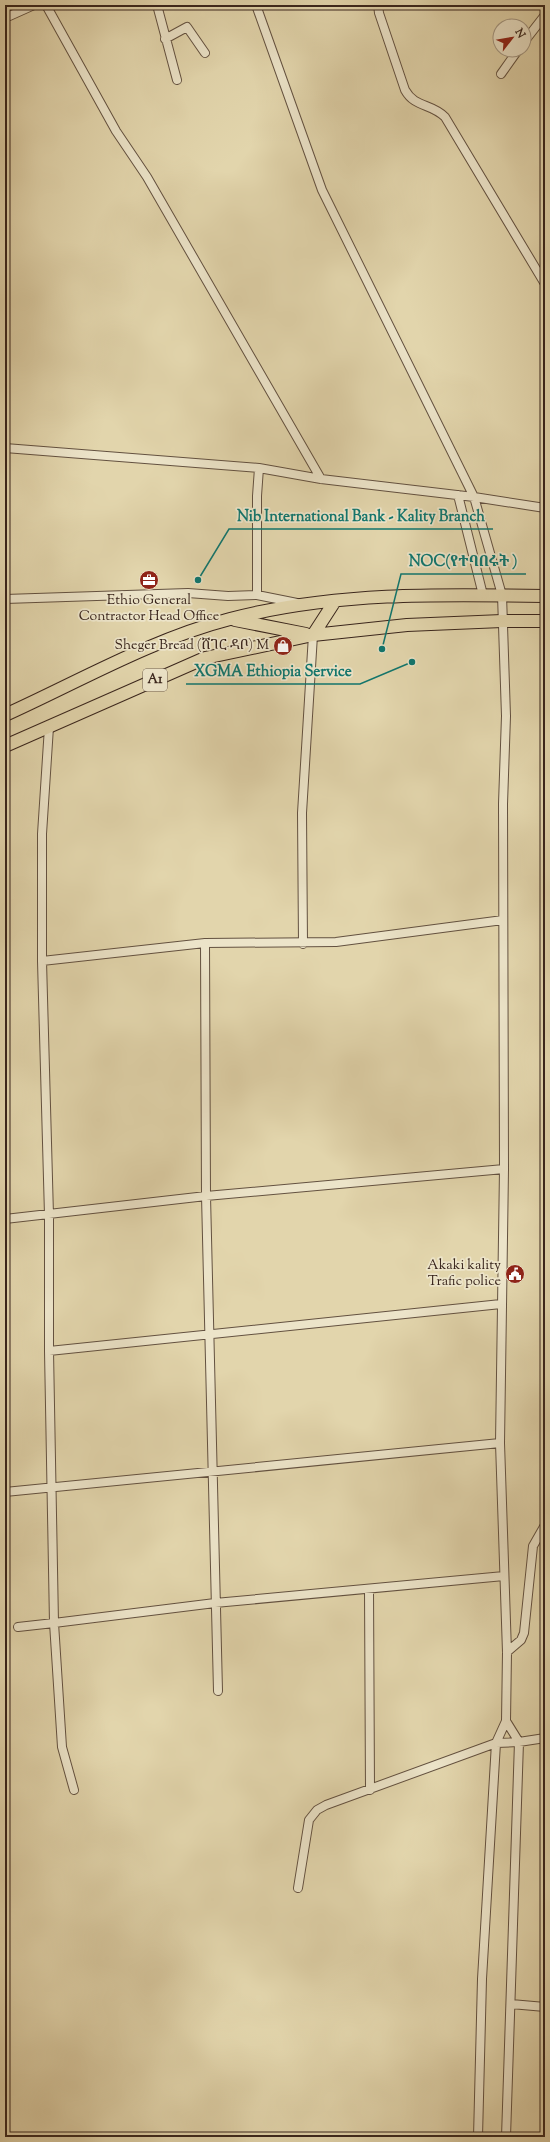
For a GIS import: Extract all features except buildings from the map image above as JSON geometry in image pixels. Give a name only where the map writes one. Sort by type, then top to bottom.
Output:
[{"type":"main road","name":"A1","points":[[5,715],[174,638],[230,619],[276,609],[335,601],[410,595],[545,596]]},
{"type":"main road","points":[[313,635],[335,601]]},
{"type":"main road","name":"A1","points":[[230,619],[313,635]]},
{"type":"main road","name":"A1","points":[[5,746],[206,658],[313,635],[407,625],[502,621],[545,621]]},
{"type":"street","points":[[5,18],[34,5]]},
{"type":"street","points":[[46,5],[116,131],[147,177],[321,478]]},
{"type":"street","points":[[157,5],[177,80]]},
{"type":"street","points":[[256,5],[322,190],[474,497],[493,568],[502,595],[506,716],[503,804],[504,1170],[500,1443],[507,1652],[506,1722],[496,1743],[482,1979],[478,2137]]},
{"type":"street","points":[[378,5],[379,13],[409,98],[415,103],[433,108],[445,117],[545,284]]},
{"type":"street","points":[[532,32],[545,15]]},
{"type":"street","points":[[165,39],[186,26],[205,53]]},
{"type":"street","points":[[501,74],[512,58]]},
{"type":"street","points":[[5,448],[259,468],[321,478],[474,497],[545,508]]},
{"type":"street","points":[[257,595],[257,496],[259,468]]},
{"type":"street","points":[[458,495],[483,595]]},
{"type":"street","points":[[5,599],[188,593],[228,596],[257,595],[306,605]]},
{"type":"street","points":[[303,944],[302,813],[313,635]]},
{"type":"street","points":[[49,727],[42,834],[42,962],[50,1215],[49,1352],[54,1623],[62,1747],[74,1790]]},
{"type":"street","points":[[42,962],[206,943],[303,944],[336,942],[503,920]]},
{"type":"street","points":[[206,943],[206,1196],[218,1690]]},
{"type":"street","points":[[5,1219],[206,1196],[504,1170]]},
{"type":"street","points":[[49,1352],[501,1304]]},
{"type":"street","points":[[5,1492],[212,1470],[500,1443]]},
{"type":"street","points":[[507,1652],[520,1640],[524,1633],[532,1546],[545,1525]]},
{"type":"street","points":[[18,1627],[215,1603],[504,1576]]},
{"type":"street","points":[[369,1589],[370,1790]]},
{"type":"street","points":[[506,1722],[519,1742],[506,2137]]},
{"type":"street","points":[[298,1888],[309,1820],[312,1815],[326,1805],[496,1743],[519,1742],[545,1738]]},
{"type":"street","points":[[511,2004],[545,2007]]},
{"type":"place","name":"Ethio General Contractor Head Office","points":[[149,580]]},
{"type":"place","name":"Nib International Bank - Kality Branch","points":[[198,580]]},
{"type":"place","name":"Sheger Bread (ሸገር ዳቦ) M","points":[[283,646]]},
{"type":"place","name":"NOC(የተባበሩት )","points":[[382,649]]},
{"type":"place","name":"XGMA Ethiopia Service","points":[[412,662]]},
{"type":"place","name":"Akaki kality Trafic police","points":[[515,1274]]}]
